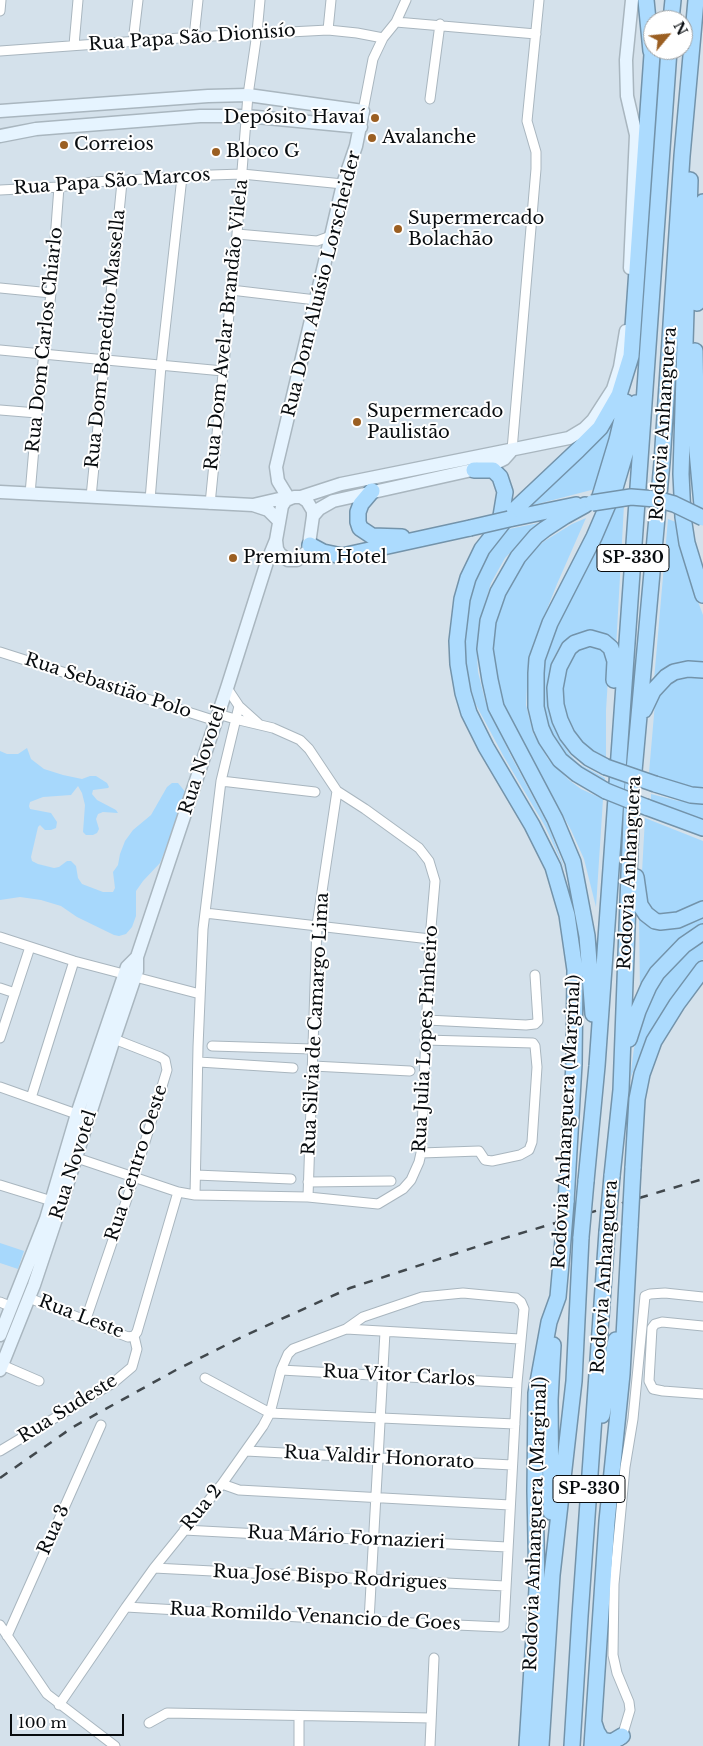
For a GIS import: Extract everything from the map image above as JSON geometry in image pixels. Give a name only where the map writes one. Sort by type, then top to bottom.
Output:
[{"type":"highway","name":"Rodovia Anhanguera","points":[[693,32],[696,0]]},
{"type":"highway","name":"Rodovia Anhanguera (Marginal)","points":[[527,1746],[537,1589],[536,1394],[549,1322],[558,1297],[574,1064],[575,970],[568,915],[553,867],[532,825],[486,747],[469,713],[458,664],[457,641],[462,599],[468,578],[482,549],[508,516],[600,428],[619,395],[631,356],[651,60]]},
{"type":"highway","name":"Rodovia Anhanguera","points":[[541,1746],[552,1575],[574,1381],[581,1237],[596,1066],[612,788],[668,60]]},
{"type":"highway","name":"Rodovia Anhanguera","points":[[572,1746],[607,1232],[621,1090],[630,828],[662,462],[682,156],[690,60]]},
{"type":"highway","points":[[691,60],[689,144],[690,191],[682,474],[683,517],[687,543],[703,595]]},
{"type":"highway","points":[[310,545],[323,552],[342,556],[567,506],[585,505],[632,496],[665,501],[703,517],[697,451],[695,332],[703,202]]},
{"type":"highway","points":[[650,310],[631,434],[625,459],[594,537],[550,622],[538,659],[536,707],[546,739],[560,760],[577,774],[612,788],[646,807],[703,828]]},
{"type":"highway","points":[[694,567],[690,514],[690,458],[691,358],[695,332]]},
{"type":"highway","points":[[562,600],[567,576],[591,524],[605,484],[617,440],[632,369],[631,356]]},
{"type":"highway","points":[[474,470],[493,470],[500,477],[505,492],[501,516],[502,523]]},
{"type":"highway","points":[[372,491],[358,512],[360,528],[372,536],[379,537],[423,537]]},
{"type":"highway","points":[[585,505],[536,536],[518,556],[498,592],[488,621],[486,649],[496,707],[555,819],[573,862],[587,936],[596,1066]]},
{"type":"highway","points":[[612,788],[611,739],[615,661],[611,648],[604,642],[590,638],[575,643],[564,655],[559,667],[555,688],[556,705],[560,720],[577,748],[589,758],[606,766],[655,784],[691,795],[703,796]]},
{"type":"highway","points":[[640,718],[653,691],[666,676],[688,669],[703,670]]},
{"type":"highway","points":[[630,828],[638,898],[646,914],[655,921],[660,922],[678,920],[703,910]]},
{"type":"highway","points":[[621,1090],[633,1023],[649,986],[668,959],[703,932]]},
{"type":"highway","points":[[621,1741],[600,1744],[594,1718],[607,1521],[622,1374],[637,1099],[642,1074],[654,1041],[677,1004],[703,969]]},
{"type":"highway","points":[[591,1461],[604,1408],[628,1266]]},
{"type":"highway","points":[[552,1575],[550,1400],[558,1297]]},
{"type":"street","points":[[0,11],[1,0]]},
{"type":"street","points":[[74,46],[78,0]]},
{"type":"street","points":[[133,42],[138,0]]},
{"type":"street","points":[[194,37],[198,0]]},
{"type":"street","name":"Rua Dom Avelar Brandão Vilela","points":[[210,504],[237,234],[248,95],[260,0]]},
{"type":"street","points":[[328,30],[331,0]]},
{"type":"street","name":"Rua Dom Aluísio Lorscheider","points":[[292,499],[278,481],[276,467],[316,300],[322,245],[330,236],[343,184],[356,146],[373,59],[383,38],[396,22],[406,0]]},
{"type":"street","points":[[313,516],[319,509],[334,501],[372,491],[474,470],[499,462],[512,450],[536,169],[536,152],[527,121],[539,0]]},
{"type":"street","points":[[0,492],[253,505],[279,499],[292,499],[340,484],[568,438],[584,429],[593,420],[618,378],[624,350],[636,157],[636,135],[627,96],[626,60],[632,0]]},
{"type":"street","points":[[396,22],[440,24],[536,34]]},
{"type":"street","points":[[430,99],[440,24]]},
{"type":"street","name":"Rua Papa São Dionisío","points":[[0,51],[194,37],[328,30],[383,38]]},
{"type":"street","points":[[0,111],[208,96],[248,95],[363,111]]},
{"type":"street","points":[[0,136],[36,129],[85,124],[200,116],[246,116],[361,127]]},
{"type":"street","name":"Rua Papa São Marcos","points":[[0,190],[59,187],[93,182],[122,182],[242,174],[343,184]]},
{"type":"street","points":[[150,500],[182,177]]},
{"type":"street","name":"Rua Dom Benedito Massella","points":[[91,497],[122,182]]},
{"type":"street","name":"Rua Dom Carlos Chiarlo","points":[[30,494],[51,293],[59,187]]},
{"type":"street","points":[[237,234],[322,245]]},
{"type":"street","points":[[0,288],[51,293]]},
{"type":"street","points":[[231,290],[316,300]]},
{"type":"street","points":[[0,350],[222,371]]},
{"type":"street","points":[[0,410],[37,413]]},
{"type":"street","points":[[266,562],[297,560],[308,552],[313,516],[310,505],[292,499]]},
{"type":"street","points":[[288,560],[277,549],[276,540],[280,511],[292,499]]},
{"type":"street","points":[[253,505],[268,510],[279,522]]},
{"type":"street","name":"Rua Novotel","points":[[1,1368],[29,1298],[83,1116],[130,977],[137,971],[137,957],[227,688],[266,562],[276,540]]},
{"type":"street","name":"Rua Sebastião Polo","points":[[0,652],[217,717]]},
{"type":"street","name":"Rua Julia Lopes Pinheiro","points":[[227,688],[239,706],[259,724]]},
{"type":"street","points":[[195,1195],[200,994],[205,913],[221,781],[239,706]]},
{"type":"street","name":"Rua Julia Lopes Pinheiro","points":[[76,1158],[178,1192],[195,1195],[308,1197],[378,1204],[403,1189],[411,1180],[419,1162],[421,1153],[430,939],[435,880],[429,861],[419,848],[365,809],[337,792],[309,749],[300,740],[259,724],[217,717]]},
{"type":"street","points":[[221,781],[315,792]]},
{"type":"street","name":"Rua Silvia de Camargo Lima","points":[[308,1197],[317,925],[337,792]]},
{"type":"street","points":[[205,913],[430,939]]},
{"type":"street","points":[[0,937],[130,977],[200,994]]},
{"type":"street","points":[[0,1038],[30,947]]},
{"type":"street","points":[[31,1098],[74,961]]},
{"type":"street","points":[[427,1020],[535,1024],[538,1021],[535,975]]},
{"type":"street","name":"Rua Novotel","points":[[0,1335],[6,1304],[76,1158],[83,1116],[114,1039],[130,977]]},
{"type":"street","points":[[0,988],[15,993]]},
{"type":"street","name":"Rua Centro Oeste","points":[[86,1319],[134,1178],[167,1070],[165,1060],[160,1057],[114,1039]]},
{"type":"street","points":[[421,1153],[478,1151],[485,1160],[492,1161],[520,1155],[529,1150],[532,1142],[537,1068],[535,1046],[533,1043],[426,1040]]},
{"type":"street","points":[[212,1046],[313,1049]]},
{"type":"street","points":[[198,1062],[293,1068]]},
{"type":"street","points":[[313,1066],[410,1072]]},
{"type":"street","points":[[0,1087],[83,1116]]},
{"type":"street","points":[[196,1175],[291,1179]]},
{"type":"street","points":[[308,1182],[391,1182]]},
{"type":"street","points":[[0,1186],[56,1203]]},
{"type":"street","name":"Rua Sudeste","points":[[0,1451],[113,1383],[132,1367],[137,1349],[134,1336],[137,1332],[178,1192]]},
{"type":"street","points":[[346,1329],[363,1317],[422,1296],[463,1293],[516,1298],[521,1302],[524,1309],[520,1339],[505,1586]]},
{"type":"street","points":[[621,1741],[630,1710],[613,1655],[614,1584],[625,1467],[633,1419],[645,1296],[665,1293],[703,1297]]},
{"type":"street","points":[[17,1327],[6,1304],[29,1298]]},
{"type":"street","name":"Rua Leste","points":[[29,1298],[128,1337],[134,1336]]},
{"type":"street","points":[[703,1326],[662,1322],[655,1324],[652,1328],[649,1381],[653,1389],[703,1394]]},
{"type":"street","points":[[346,1329],[520,1339]]},
{"type":"street","name":"Rua 2","points":[[59,1705],[154,1568],[222,1484],[246,1451],[270,1413],[281,1370],[288,1354],[293,1349],[346,1329]]},
{"type":"street","points":[[369,1621],[385,1332]]},
{"type":"street","points":[[1,1368],[39,1381]]},
{"type":"street","name":"Rua Vitor Carlos","points":[[281,1370],[517,1384]]},
{"type":"street","points":[[205,1378],[270,1413],[515,1424]]},
{"type":"street","name":"Rua 3","points":[[7,1636],[101,1425]]},
{"type":"street","name":"Rua Valdir Honorato","points":[[246,1451],[512,1466]]},
{"type":"street","points":[[222,1484],[239,1490],[510,1505]]},
{"type":"street","name":"Rua Mário Fornazieri","points":[[184,1530],[507,1547]]},
{"type":"street","name":"Rua José Bispo Rodrigues","points":[[154,1568],[505,1586]]},
{"type":"street","name":"Rua Romildo Venancio de Goes","points":[[126,1608],[501,1627],[504,1625],[505,1586]]},
{"type":"street","points":[[0,1625],[48,1694],[59,1705],[114,1746]]},
{"type":"street","points":[[430,1746],[434,1658]]},
{"type":"street","points":[[149,1723],[167,1713],[431,1718]]},
{"type":"street","points":[[299,1716],[299,1746]]},
{"type":"shaded area","points":[[616,418],[599,488],[526,507]]},
{"type":"shaded area","points":[[624,505],[616,648],[598,633],[587,631],[570,636],[560,646],[553,659],[548,678],[547,692],[548,708],[560,740],[579,764],[605,778],[604,787],[565,761],[541,714],[542,671],[556,630],[611,507]]},
{"type":"shaded area","points":[[586,518],[532,647],[528,668],[526,705],[533,733],[548,759],[581,789],[603,799],[596,907],[584,859],[571,830],[502,706],[492,660],[492,637],[497,614],[512,577],[528,556],[543,542],[572,524]]},
{"type":"shaded area","points":[[668,519],[678,523],[688,575],[703,615],[703,664],[654,680]]},
{"type":"shaded area","points":[[539,523],[505,558],[491,583],[479,623],[478,672],[485,700],[510,754],[548,825],[568,877],[545,826],[504,757],[475,703],[467,675],[465,655],[464,637],[469,601],[478,571],[490,547],[504,530]]},
{"type":"shaded area","points":[[584,645],[598,645],[606,652],[609,663],[606,710],[606,761],[580,744],[565,719],[559,689],[568,657]]},
{"type":"shaded area","points":[[682,674],[703,674],[703,790],[676,784],[649,773],[655,703],[662,688]]},
{"type":"shaded area","points":[[27,748],[31,759],[44,769],[82,779],[96,776],[107,783],[108,788],[93,790],[92,794],[97,800],[118,813],[103,812],[98,814],[96,819],[99,829],[93,835],[86,835],[83,832],[85,805],[78,786],[71,795],[43,797],[30,802],[29,806],[30,809],[51,813],[57,822],[56,828],[51,830],[45,830],[40,825],[38,827],[31,857],[32,861],[54,868],[67,861],[71,861],[76,866],[78,878],[82,884],[103,892],[113,892],[115,888],[113,872],[118,865],[125,841],[133,830],[151,815],[167,787],[172,783],[178,783],[187,794],[160,863],[136,891],[136,916],[132,927],[126,934],[114,935],[77,917],[61,906],[41,900],[20,897],[0,900],[0,751],[7,754],[18,754]]},
{"type":"shaded area","points":[[651,794],[679,801],[703,801],[703,822],[651,804]]},
{"type":"shaded area","points":[[645,818],[703,841],[703,904],[662,919],[650,912],[641,890]]},
{"type":"shaded area","points":[[639,915],[661,928],[673,928],[703,916],[703,925],[640,990]]},
{"type":"shaded area","points":[[703,941],[703,959],[659,1016],[630,1079],[634,1048],[650,1000],[667,972],[688,951]]},
{"type":"shaded area","points":[[0,1243],[24,1251],[18,1269],[0,1263]]},
{"type":"railway","points":[[0,1478],[73,1427],[176,1370],[246,1335],[350,1288],[488,1243],[703,1179]]},
{"type":"place","name":"Depósito Havaí","points":[[375,118]]},
{"type":"place","name":"Avalanche","points":[[372,138]]},
{"type":"place","name":"Correios","points":[[64,145]]},
{"type":"place","name":"Bloco G","points":[[216,152]]},
{"type":"place","name":"Supermercado Bolachão","points":[[398,229]]},
{"type":"place","name":"Supermercado Paulistão","points":[[357,422]]},
{"type":"place","name":"Premium Hotel","points":[[233,558]]}]
